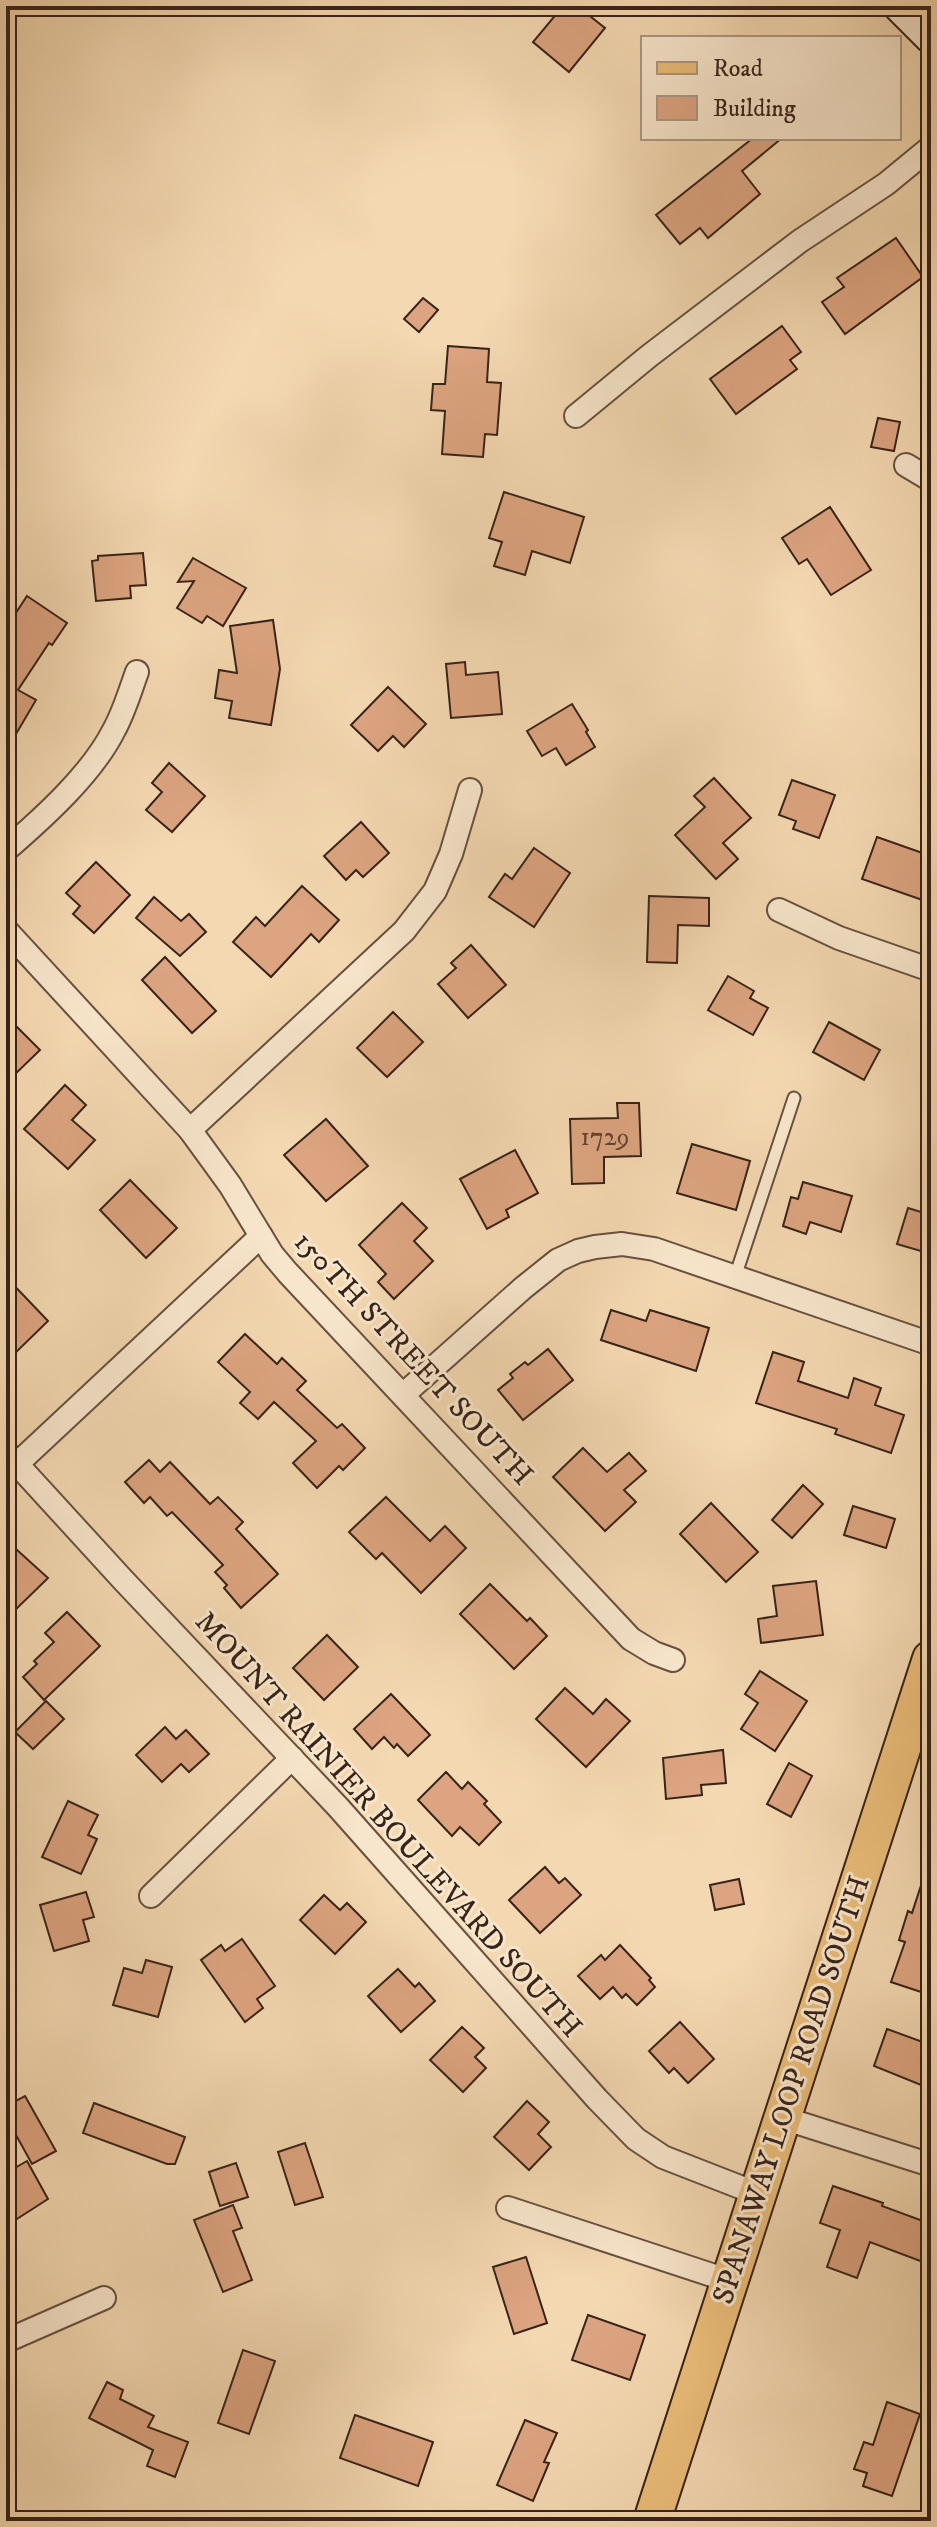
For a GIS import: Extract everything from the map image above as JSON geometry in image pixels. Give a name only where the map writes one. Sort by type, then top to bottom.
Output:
[{"type":"main road","name":"SPANAWAY LOOP ROAD SOUTH","points":[[652,2521],[931,1659]]},
{"type":"street","points":[[900,6],[931,37]]},
{"type":"street","points":[[576,416],[800,241],[886,184],[931,147]]},
{"type":"street","points":[[906,465],[931,480]]},
{"type":"street","points":[[6,850],[95,759],[114,731],[137,672]]},
{"type":"street","points":[[190,1130],[404,931],[435,891],[451,854],[470,790]]},
{"type":"street","points":[[779,910],[839,938],[931,970]]},
{"type":"street","name":"150TH STREET SOUTH","points":[[6,930],[190,1130],[224,1175],[288,1273],[631,1639],[673,1660]]},
{"type":"street","points":[[12,1458],[261,1236]]},
{"type":"street","points":[[404,1394],[558,1260],[578,1251],[622,1244],[638,1246],[735,1277],[931,1344]]},
{"type":"street","name":"MOUNT RAINIER BOULEVARD SOUTH","points":[[12,1458],[292,1758],[636,2139],[663,2157],[758,2194]]},
{"type":"street","points":[[151,1896],[292,1758]]},
{"type":"street","points":[[783,2118],[931,2165]]},
{"type":"street","points":[[508,2208],[730,2281]]},
{"type":"street","points":[[6,2341],[104,2298]]},
{"type":"lane","points":[[735,1277],[794,1098]]},
{"type":"building","points":[[563,6],[577,6],[605,28],[569,72],[533,42]]},
{"type":"building","points":[[750,140],[780,140],[742,171],[760,194],[708,238],[700,228],[680,244],[656,215]]},
{"type":"building","points":[[896,238],[923,277],[845,334],[822,302],[844,287],[837,278]]},
{"type":"building","points":[[423,298],[438,310],[419,332],[404,319]]},
{"type":"building","points":[[782,326],[801,352],[790,360],[797,369],[736,414],[710,379]]},
{"type":"building","points":[[448,346],[489,349],[487,382],[501,383],[497,435],[485,434],[483,457],[442,454],[445,411],[431,410],[433,384],[445,384]]},
{"type":"building","points":[[878,418],[900,422],[894,451],[871,447]]},
{"type":"building","points":[[504,492],[584,517],[570,563],[532,551],[525,575],[494,566],[502,542],[489,538]]},
{"type":"building","points":[[830,507],[871,570],[831,595],[807,559],[799,564],[782,538]]},
{"type":"building","points":[[143,553],[146,585],[130,586],[131,598],[96,601],[92,561],[98,560],[98,556]]},
{"type":"building","points":[[193,558],[246,588],[223,626],[207,616],[202,623],[177,608],[194,581],[178,582]]},
{"type":"building","points":[[27,596],[67,623],[52,645],[49,643],[18,690],[36,700],[6,751],[6,628]]},
{"type":"building","points":[[273,620],[280,669],[271,725],[229,718],[232,701],[215,698],[219,670],[237,673],[230,626]]},
{"type":"building","points":[[465,662],[466,675],[498,672],[502,714],[451,718],[446,664]]},
{"type":"building","points":[[388,687],[426,724],[404,747],[393,736],[378,751],[351,725]]},
{"type":"building","points":[[572,704],[595,747],[566,765],[556,748],[542,756],[527,731]]},
{"type":"building","points":[[169,763],[205,796],[172,832],[146,810],[162,792],[152,783]]},
{"type":"building","points":[[714,778],[751,818],[723,843],[738,859],[716,879],[675,835],[705,807],[694,796]]},
{"type":"building","points":[[792,780],[835,795],[819,838],[793,829],[796,821],[779,815]]},
{"type":"building","points":[[361,822],[389,853],[363,877],[356,870],[346,880],[324,856]]},
{"type":"building","points":[[877,837],[931,856],[931,903],[862,879]]},
{"type":"building","points":[[534,848],[570,873],[534,927],[489,897],[505,874],[512,879]]},
{"type":"building","points":[[96,862],[130,895],[94,933],[73,914],[80,906],[66,893]]},
{"type":"building","points":[[302,886],[339,920],[319,942],[311,934],[271,977],[233,942],[256,917],[265,926]]},
{"type":"building","points":[[649,896],[709,898],[709,926],[678,925],[677,963],[647,962]]},
{"type":"building","points":[[154,897],[181,921],[189,914],[206,932],[180,956],[136,918]]},
{"type":"building","points":[[471,945],[506,985],[468,1018],[438,984],[456,968],[451,963]]},
{"type":"building","points":[[165,957],[216,1011],[192,1033],[142,980]]},
{"type":"building","points":[[728,976],[754,991],[750,998],[768,1008],[753,1035],[708,1010]]},
{"type":"building","points":[[393,1012],[423,1042],[387,1077],[357,1048]]},
{"type":"building","points":[[6,1016],[40,1050],[6,1083]]},
{"type":"building","points":[[829,1022],[880,1050],[864,1080],[813,1052]]},
{"type":"building","points":[[65,1085],[86,1105],[72,1120],[95,1140],[68,1169],[24,1129]]},
{"type":"building","points":[[617,1103],[639,1103],[641,1156],[604,1157],[604,1183],[572,1184],[570,1119],[618,1118]]},
{"type":"building","points":[[326,1119],[368,1166],[326,1201],[284,1155]]},
{"type":"building","points":[[692,1144],[750,1161],[736,1210],[677,1193]]},
{"type":"building","points":[[515,1150],[538,1193],[506,1210],[509,1217],[487,1229],[460,1179]]},
{"type":"building","points":[[130,1180],[177,1228],[146,1258],[100,1210]]},
{"type":"building","points":[[803,1182],[852,1196],[841,1232],[810,1222],[806,1234],[783,1226],[791,1197],[798,1199]]},
{"type":"building","points":[[402,1203],[427,1228],[414,1241],[433,1261],[394,1299],[378,1282],[386,1274],[359,1245]]},
{"type":"building","points":[[908,1208],[931,1215],[931,1254],[897,1244]]},
{"type":"building","points":[[6,1277],[48,1321],[6,1362]]},
{"type":"building","points":[[611,1310],[646,1321],[650,1310],[709,1328],[696,1371],[601,1340]]},
{"type":"building","points":[[245,1334],[277,1364],[282,1358],[306,1381],[297,1390],[337,1428],[342,1424],[365,1448],[343,1470],[339,1466],[317,1488],[293,1463],[316,1441],[274,1402],[258,1419],[240,1403],[250,1392],[218,1362]]},
{"type":"building","points":[[548,1349],[573,1380],[523,1420],[498,1390],[513,1378],[510,1374]]},
{"type":"building","points":[[773,1352],[804,1362],[798,1381],[848,1398],[854,1378],[881,1388],[875,1405],[904,1415],[891,1453],[835,1434],[837,1429],[756,1403]]},
{"type":"building","points":[[583,1448],[607,1472],[629,1453],[646,1471],[624,1490],[636,1502],[605,1531],[553,1477]]},
{"type":"building","points":[[149,1460],[160,1472],[170,1462],[210,1504],[218,1497],[243,1522],[236,1529],[278,1574],[241,1608],[215,1572],[223,1565],[172,1512],[167,1516],[150,1497],[144,1503],[125,1482]]},
{"type":"building","points":[[803,1485],[823,1504],[792,1538],[772,1520]]},
{"type":"building","points":[[386,1497],[430,1541],[445,1526],[466,1548],[421,1593],[382,1553],[376,1559],[349,1532]]},
{"type":"building","points":[[711,1503],[758,1552],[726,1582],[680,1534]]},
{"type":"building","points":[[853,1506],[895,1519],[886,1548],[844,1535]]},
{"type":"building","points":[[6,1540],[48,1578],[6,1619]]},
{"type":"building","points":[[816,1581],[823,1635],[761,1643],[758,1619],[777,1616],[773,1586]]},
{"type":"building","points":[[490,1584],[547,1636],[514,1669],[460,1614]]},
{"type":"building","points":[[67,1612],[100,1646],[44,1700],[23,1677],[54,1642],[45,1633]]},
{"type":"building","points":[[327,1635],[358,1667],[324,1700],[293,1668]]},
{"type":"building","points":[[760,1671],[807,1701],[775,1751],[741,1729],[758,1703],[745,1694]]},
{"type":"building","points":[[565,1688],[593,1714],[606,1699],[630,1721],[586,1767],[536,1719]]},
{"type":"building","points":[[391,1694],[430,1735],[408,1756],[397,1744],[394,1748],[384,1737],[372,1749],[354,1729]]},
{"type":"building","points":[[46,1701],[64,1719],[33,1749],[15,1732]]},
{"type":"building","points":[[165,1727],[176,1739],[186,1730],[209,1754],[189,1772],[181,1764],[162,1782],[136,1755]]},
{"type":"building","points":[[723,1750],[726,1783],[701,1785],[702,1795],[666,1799],[663,1758]]},
{"type":"building","points":[[789,1763],[812,1776],[791,1817],[767,1804]]},
{"type":"building","points":[[446,1772],[462,1789],[468,1782],[487,1801],[484,1804],[501,1822],[479,1845],[460,1827],[452,1836],[418,1800]]},
{"type":"building","points":[[68,1801],[98,1815],[88,1835],[97,1839],[81,1874],[42,1857]]},
{"type":"building","points":[[545,1867],[559,1883],[565,1878],[581,1895],[540,1933],[509,1900]]},
{"type":"building","points":[[927,1867],[931,1868],[931,1963],[921,1992],[891,1982],[905,1942],[899,1940],[908,1911],[912,1913]]},
{"type":"building","points":[[739,1879],[744,1904],[715,1910],[710,1885]]},
{"type":"building","points":[[86,1892],[94,1917],[83,1920],[89,1941],[54,1951],[40,1905]]},
{"type":"building","points":[[324,1895],[340,1910],[347,1903],[366,1922],[335,1954],[300,1920]]},
{"type":"building","points":[[242,1939],[275,1986],[257,1999],[263,2008],[245,2022],[201,1960],[221,1945],[225,1951]]},
{"type":"building","points":[[620,1945],[651,1978],[649,1980],[655,1987],[637,2005],[626,1994],[622,1998],[613,1987],[600,1999],[578,1976],[601,1955],[605,1960]]},
{"type":"building","points":[[146,1960],[172,1967],[158,2017],[113,2005],[124,1968],[142,1973]]},
{"type":"building","points":[[398,1969],[415,1987],[419,1983],[435,2001],[401,2032],[368,1996]]},
{"type":"building","points":[[680,2022],[714,2059],[688,2083],[674,2068],[669,2073],[649,2051]]},
{"type":"building","points":[[462,2027],[484,2048],[475,2057],[486,2068],[463,2092],[430,2060]]},
{"type":"building","points":[[887,2029],[931,2045],[931,2089],[874,2066]]},
{"type":"building","points":[[25,2096],[56,2151],[32,2164],[6,2117],[6,2106]]},
{"type":"building","points":[[527,2101],[549,2122],[538,2134],[551,2147],[529,2170],[494,2137]]},
{"type":"building","points":[[94,2103],[185,2137],[175,2164],[167,2164],[83,2133]]},
{"type":"building","points":[[305,2143],[323,2197],[295,2205],[278,2152]]},
{"type":"building","points":[[27,2161],[48,2199],[6,2226],[6,2173]]},
{"type":"building","points":[[236,2163],[248,2197],[220,2206],[209,2172]]},
{"type":"building","points":[[833,2186],[931,2224],[931,2265],[870,2242],[857,2278],[827,2267],[840,2230],[820,2223]]},
{"type":"building","points":[[233,2205],[242,2228],[233,2231],[252,2280],[223,2292],[194,2220]]},
{"type":"building","points":[[526,2257],[547,2323],[514,2334],[493,2267]]},
{"type":"building","points":[[588,2315],[645,2335],[630,2380],[572,2360]]},
{"type":"building","points":[[243,2350],[275,2361],[249,2434],[218,2423]]},
{"type":"building","points":[[107,2382],[123,2390],[120,2399],[154,2416],[148,2427],[188,2442],[175,2477],[147,2466],[153,2450],[89,2418]]},
{"type":"building","points":[[887,2402],[920,2414],[892,2496],[863,2486],[867,2473],[854,2469],[864,2442],[873,2445]]},
{"type":"building","points":[[355,2415],[433,2442],[418,2486],[340,2458]]},
{"type":"building","points":[[525,2420],[557,2433],[544,2462],[549,2463],[533,2501],[497,2485]]}]
